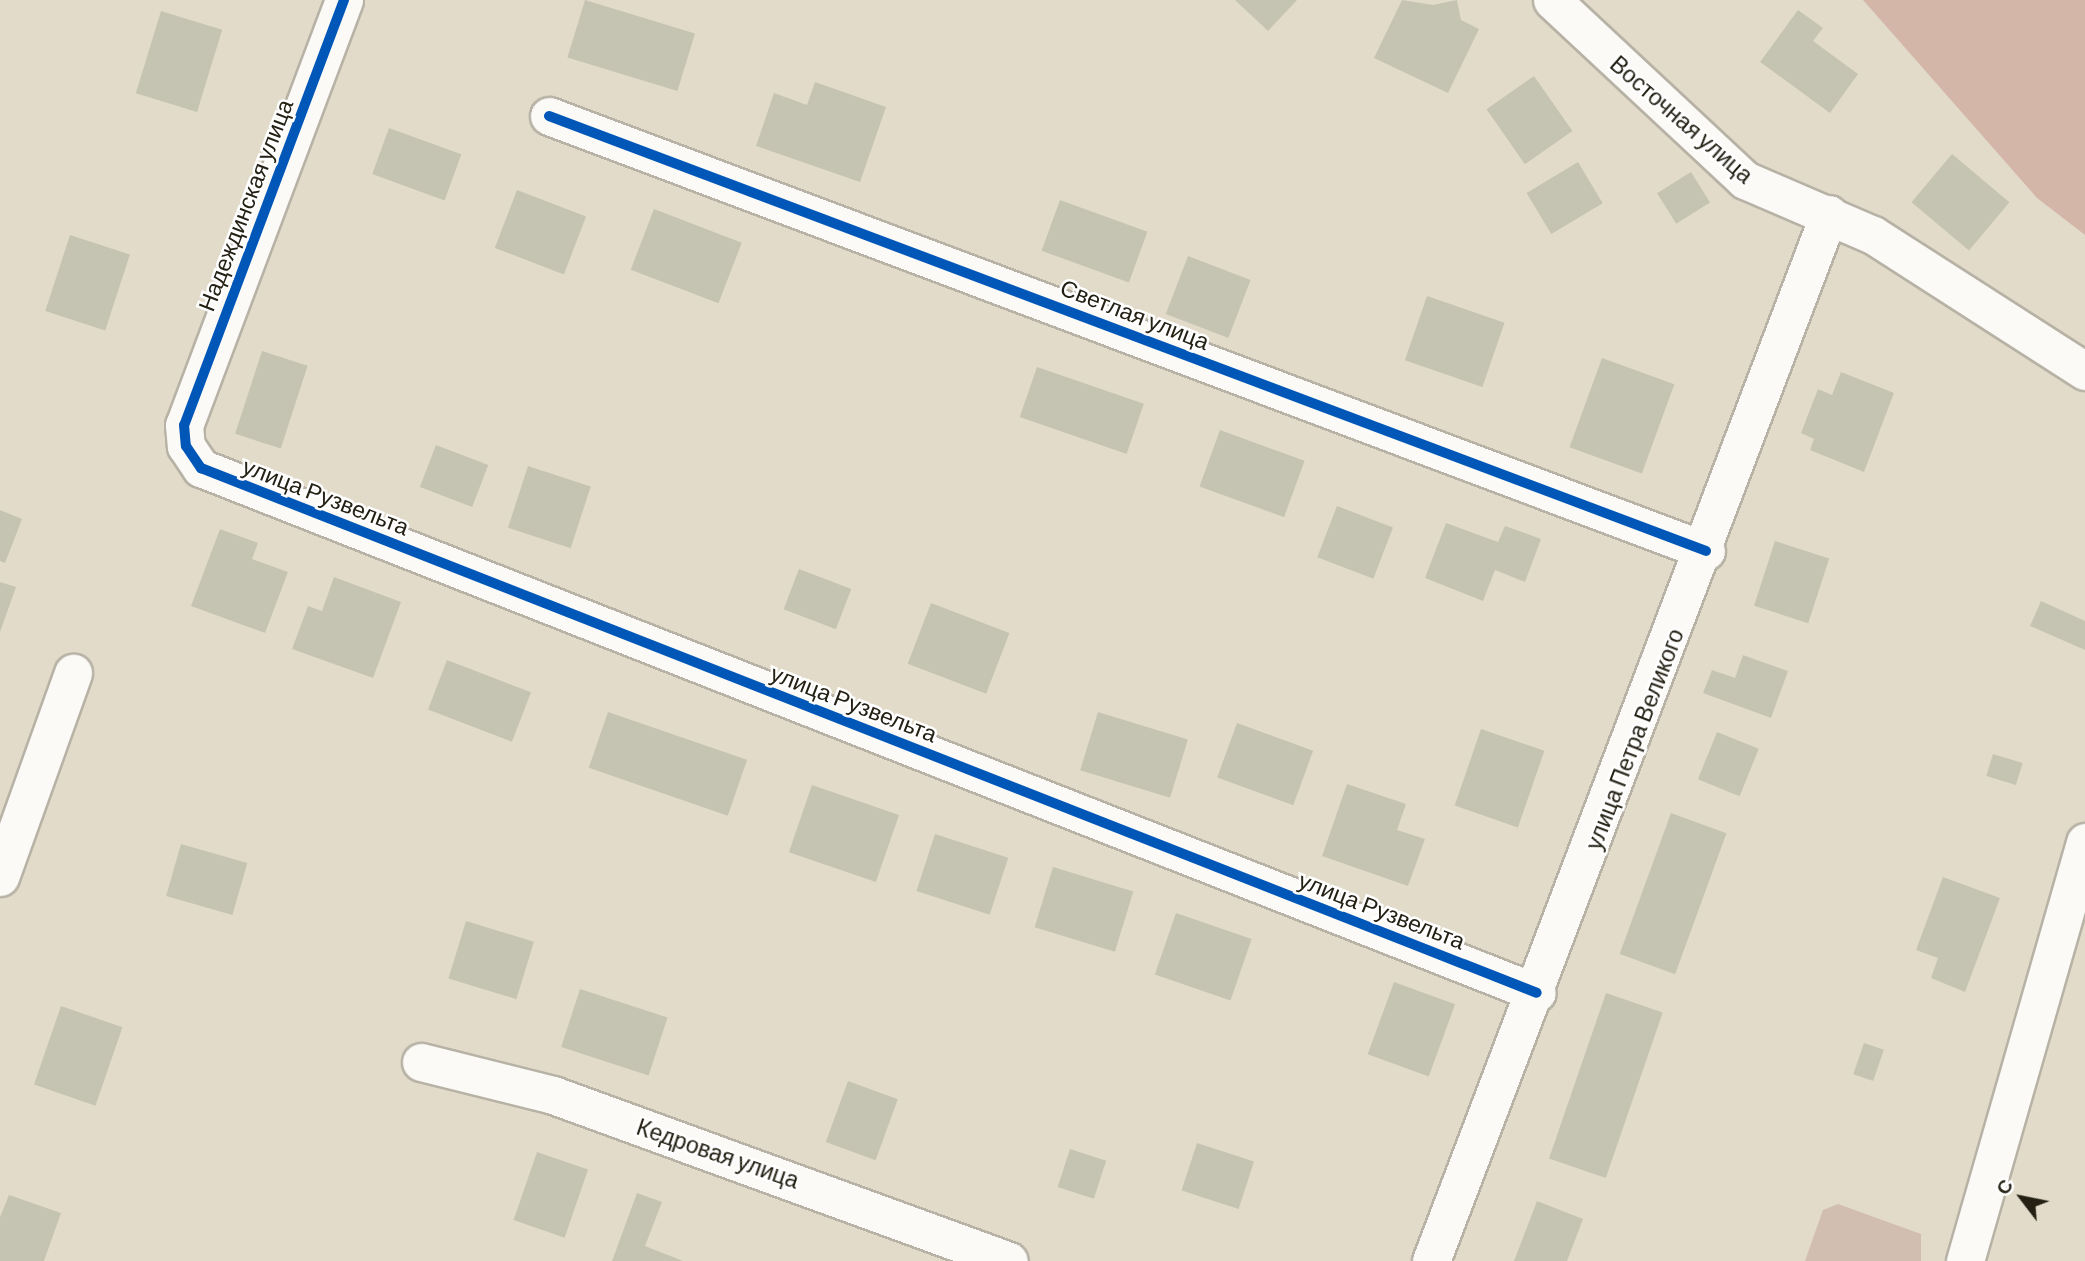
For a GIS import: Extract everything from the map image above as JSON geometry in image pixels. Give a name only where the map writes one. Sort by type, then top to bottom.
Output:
[{"type":"street","name":"Надеждинская улица","points":[[184,425],[344,0]]},
{"type":"street","name":"Восточная улица","points":[[1552,0],[1745,180],[1873,235],[2085,371]]},
{"type":"street","name":"Светлая улица","points":[[549,116],[1706,551]]},
{"type":"street","name":"улица Петра Великого","points":[[1431,1261],[1706,551],[1829,214]]},
{"type":"street","name":"улица Рузвельта","points":[[184,425],[186,446],[201,468],[226,480],[1537,993]]},
{"type":"street","points":[[0,877],[73,673]]},
{"type":"street","points":[[1965,1261],[2085,842]]},
{"type":"street","name":"Кедровая улица","points":[[421,1062],[553,1095],[1009,1261]]},
{"type":"shaded area","points":[[1863,0],[2085,0],[2085,235],[2037,198]]},
{"type":"shaded area","points":[[1838,1204],[1921,1234],[1921,1261],[1805,1261],[1823,1210]]},
{"type":"building","points":[[585,0],[695,34],[677,91],[567,57]]},
{"type":"building","points":[[1235,0],[1297,0],[1268,31]]},
{"type":"building","points":[[1402,0],[1433,5],[1457,0],[1461,20],[1479,29],[1448,93],[1374,58]]},
{"type":"building","points":[[1798,10],[1823,28],[1813,41],[1858,74],[1830,113],[1760,62]]},
{"type":"building","points":[[161,11],[222,30],[197,112],[136,93]]},
{"type":"building","points":[[1534,76],[1572,131],[1525,164],[1486,109]]},
{"type":"building","points":[[815,82],[886,107],[860,182],[756,146],[774,93],[807,105]]},
{"type":"building","points":[[389,128],[461,154],[445,200],[372,174]]},
{"type":"building","points":[[1952,154],[2009,202],[1969,250],[1912,202]]},
{"type":"building","points":[[1578,162],[1603,203],[1551,234],[1527,193]]},
{"type":"building","points":[[1691,172],[1710,203],[1676,224],[1657,193]]},
{"type":"building","points":[[517,190],[586,217],[564,274],[495,248]]},
{"type":"building","points":[[1060,200],[1147,232],[1129,283],[1042,251]]},
{"type":"building","points":[[654,209],[742,243],[718,303],[631,270]]},
{"type":"building","points":[[70,235],[130,254],[105,331],[45,311]]},
{"type":"building","points":[[1188,256],[1251,280],[1228,338],[1166,314]]},
{"type":"building","points":[[1427,296],[1505,323],[1482,387],[1405,360]]},
{"type":"building","points":[[262,351],[308,366],[281,449],[235,434]]},
{"type":"building","points":[[1602,358],[1674,384],[1642,474],[1570,447]]},
{"type":"building","points":[[1037,367],[1144,404],[1127,454],[1020,417]]},
{"type":"building","points":[[1841,372],[1894,393],[1864,472],[1810,450],[1814,439],[1801,433],[1818,389],[1832,395]]},
{"type":"building","points":[[1220,430],[1305,461],[1284,517],[1199,486]]},
{"type":"building","points":[[436,445],[488,465],[472,507],[420,487]]},
{"type":"building","points":[[528,466],[591,486],[571,548],[508,528]]},
{"type":"building","points":[[1337,506],[1393,528],[1373,579],[1317,557]]},
{"type":"building","points":[[0,510],[22,519],[5,563],[0,561]]},
{"type":"building","points":[[1446,523],[1498,542],[1505,526],[1541,539],[1525,582],[1495,570],[1483,601],[1425,578]]},
{"type":"building","points":[[220,529],[258,543],[252,559],[288,572],[265,633],[191,606]]},
{"type":"building","points":[[1775,541],[1829,559],[1808,623],[1754,606]]},
{"type":"building","points":[[799,569],[851,589],[836,629],[784,609]]},
{"type":"building","points":[[334,577],[401,602],[373,678],[292,649],[308,606],[322,611]]},
{"type":"building","points":[[0,582],[16,587],[0,632]]},
{"type":"building","points":[[2041,601],[2085,621],[2085,650],[2030,626]]},
{"type":"building","points":[[931,603],[1009,633],[986,694],[908,664]]},
{"type":"building","points":[[1743,655],[1788,671],[1771,718],[1703,693],[1712,670],[1735,678]]},
{"type":"building","points":[[447,660],[531,692],[512,742],[428,709]]},
{"type":"building","points":[[608,712],[747,760],[728,816],[589,768]]},
{"type":"building","points":[[1098,712],[1188,739],[1170,798],[1080,770]]},
{"type":"building","points":[[1237,723],[1313,751],[1293,805],[1217,778]]},
{"type":"building","points":[[1481,729],[1544,751],[1518,827],[1455,806]]},
{"type":"building","points":[[1717,732],[1759,749],[1740,796],[1698,779]]},
{"type":"building","points":[[1993,754],[2023,763],[2016,785],[1986,776]]},
{"type":"building","points":[[1347,784],[1406,804],[1397,830],[1425,839],[1408,886],[1322,856]]},
{"type":"building","points":[[812,785],[899,815],[876,882],[789,852]]},
{"type":"building","points":[[1671,813],[1726,833],[1675,974],[1620,954]]},
{"type":"building","points":[[935,834],[1008,858],[990,915],[916,891]]},
{"type":"building","points":[[181,844],[247,863],[232,915],[166,896]]},
{"type":"building","points":[[1053,867],[1133,892],[1115,952],[1035,927]]},
{"type":"building","points":[[1943,877],[2000,898],[1965,992],[1931,978],[1938,958],[1916,950]]},
{"type":"building","points":[[1176,913],[1252,939],[1230,1001],[1155,974]]},
{"type":"building","points":[[466,921],[534,942],[516,999],[448,978]]},
{"type":"building","points":[[1394,982],[1455,1004],[1429,1077],[1368,1054]]},
{"type":"building","points":[[580,989],[667,1017],[649,1075],[561,1047]]},
{"type":"building","points":[[1606,993],[1663,1013],[1606,1178],[1549,1158]]},
{"type":"building","points":[[61,1006],[122,1027],[95,1106],[34,1084]]},
{"type":"building","points":[[1864,1043],[1884,1050],[1873,1081],[1853,1074]]},
{"type":"building","points":[[848,1081],[898,1099],[876,1160],[826,1142]]},
{"type":"building","points":[[1197,1143],[1254,1162],[1239,1209],[1182,1191]]},
{"type":"building","points":[[1070,1149],[1106,1161],[1094,1199],[1058,1187]]},
{"type":"building","points":[[537,1152],[588,1170],[565,1238],[514,1220]]},
{"type":"building","points":[[637,1193],[662,1202],[645,1246],[683,1261],[612,1261]]},
{"type":"building","points":[[9,1195],[61,1213],[44,1261],[0,1261],[0,1217]]},
{"type":"building","points":[[1537,1201],[1583,1219],[1567,1261],[1514,1261]]},
{"type":"cycle path","points":[[344,0],[184,425],[186,446],[201,468],[1537,993]]},
{"type":"cycle path","points":[[549,116],[1706,551]]}]
